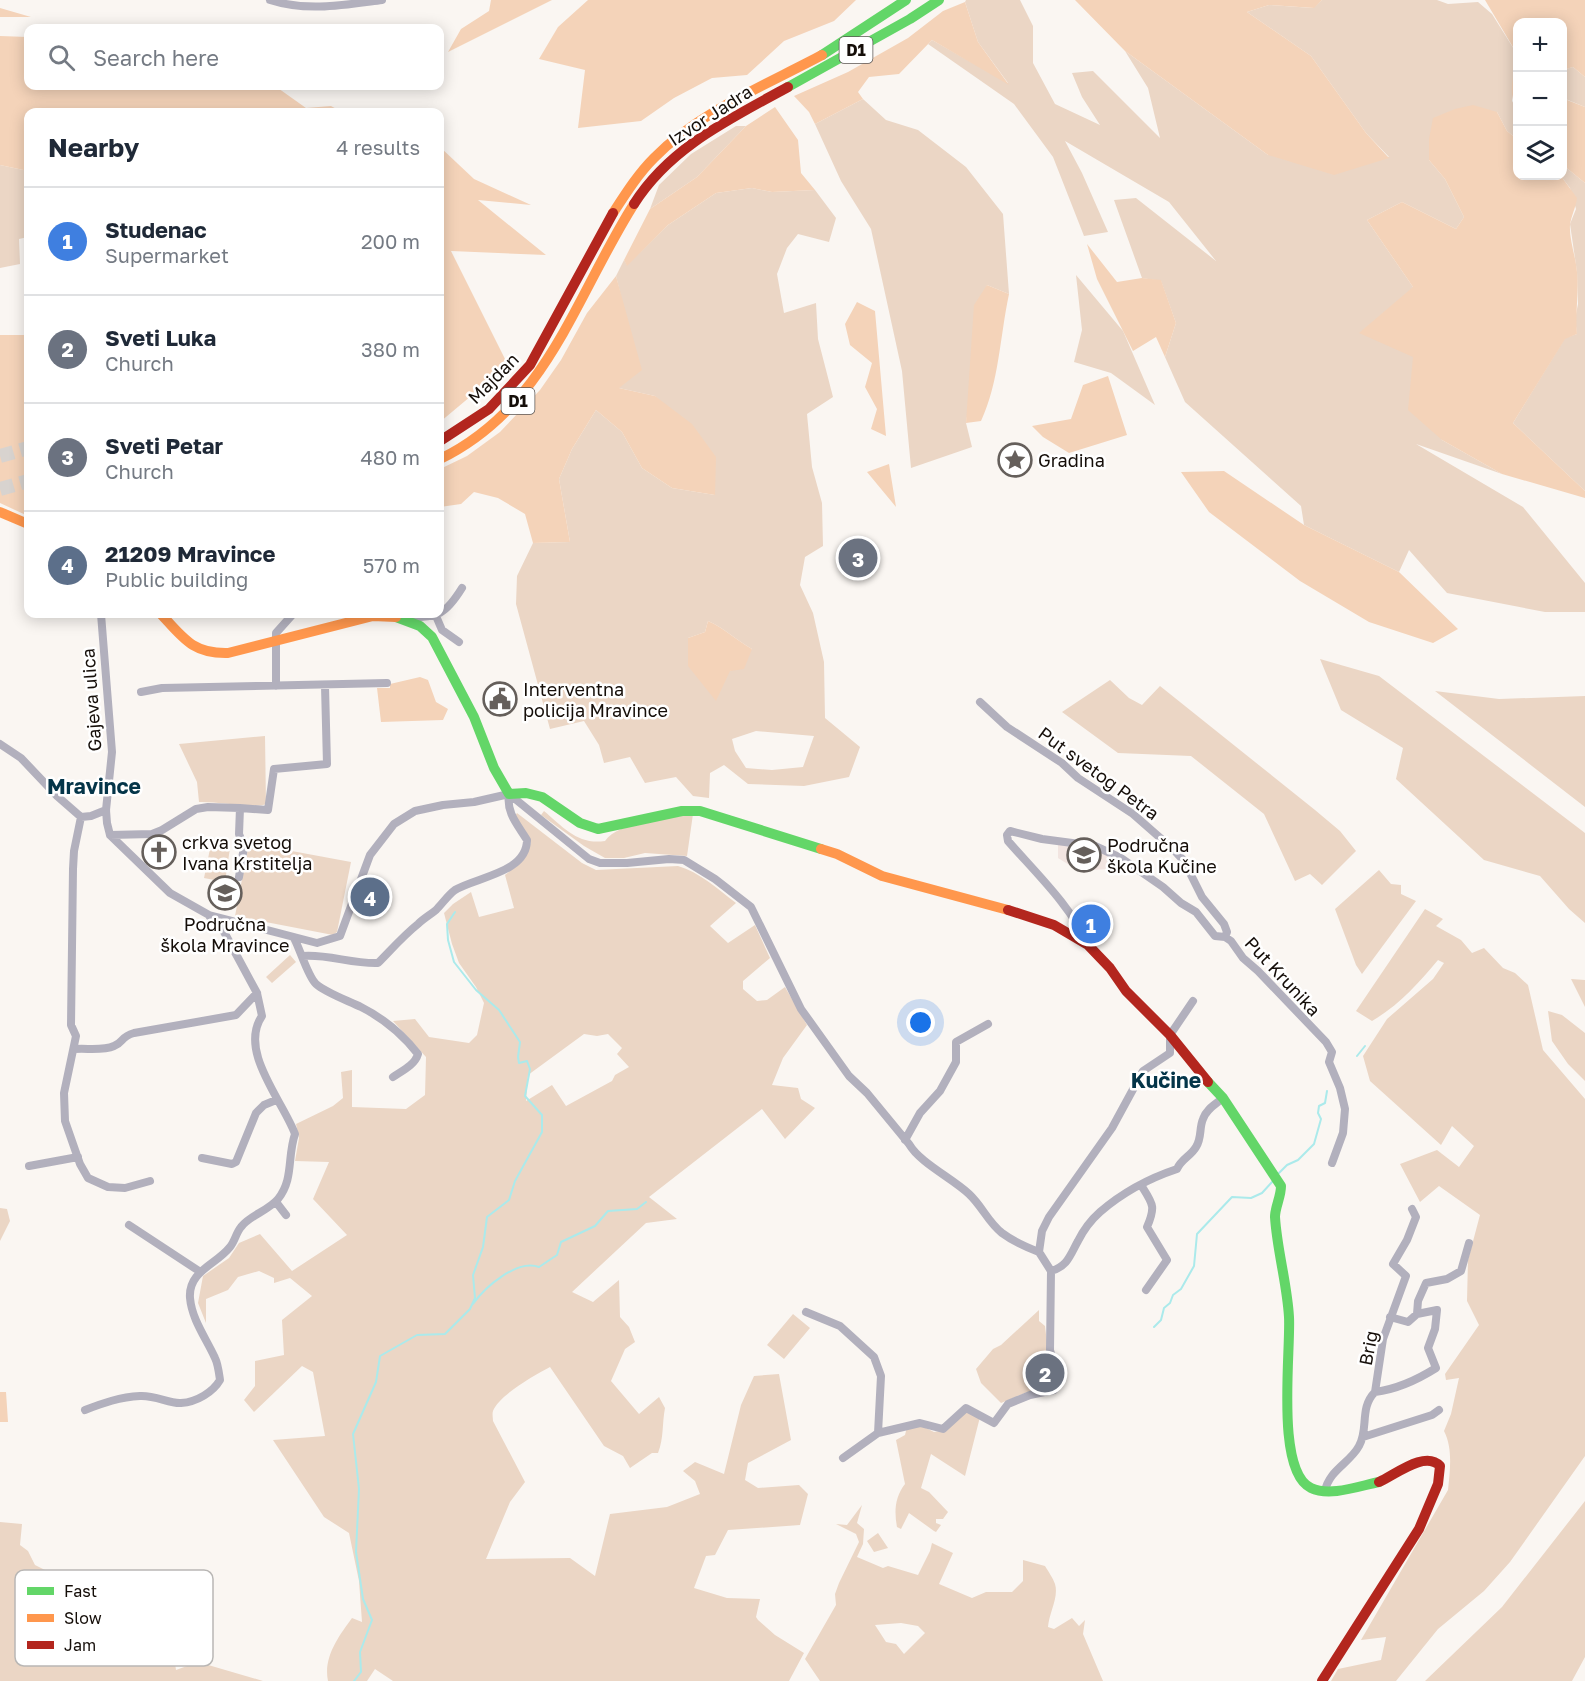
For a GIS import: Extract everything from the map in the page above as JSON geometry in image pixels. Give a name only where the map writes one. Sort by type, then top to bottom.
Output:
[{"type":"main road","name":"D1","points":[[768,90],[906,0]]},
{"type":"main road","name":"D1","points":[[768,90],[892,30],[939,0]]},
{"type":"main road","name":"Izvor Jadra","points":[[544,344],[605,226],[633,182],[682,134],[708,116],[768,90]]},
{"type":"main road","name":"Izvor Jadra","points":[[555,352],[621,223],[659,170],[685,148],[768,90]]},
{"type":"main road","name":"Majdan","points":[[444,438],[489,408],[516,382],[544,344]]},
{"type":"main road","name":"Majdan","points":[[444,457],[471,441],[513,406],[536,380],[555,352]]},
{"type":"main road","points":[[0,512],[24,522]]},
{"type":"main road","points":[[164,618],[191,646],[211,655],[228,653],[365,618]]},
{"type":"main road","points":[[399,618],[420,626],[432,637],[478,727],[494,768],[508,794],[532,793],[544,797],[580,825],[591,829],[692,810],[732,820],[837,854],[882,876],[989,904],[1054,925],[1088,945],[1110,968],[1126,991],[1170,1035],[1223,1098],[1281,1186],[1281,1196],[1275,1214],[1289,1317],[1288,1440],[1295,1464],[1306,1484],[1310,1488],[1325,1491],[1380,1482],[1422,1460],[1430,1459],[1436,1461],[1440,1466],[1438,1484],[1419,1529],[1322,1681]]},
{"type":"street","points":[[270,0],[311,8],[382,0]]},
{"type":"street","points":[[444,610],[462,588]]},
{"type":"street","name":"Gajeva ulica","points":[[101,618],[112,752],[106,810],[110,835]]},
{"type":"street","points":[[276,686],[276,633],[289,618]]},
{"type":"street","points":[[404,619],[415,618]]},
{"type":"street","points":[[437,618],[442,630],[459,642]]},
{"type":"street","points":[[141,692],[162,688],[387,683]]},
{"type":"street","points":[[110,835],[152,834],[196,809],[208,807],[268,810],[274,769],[327,764],[325,686]]},
{"type":"street","name":"Put svetog Petra","points":[[980,702],[1007,726],[1062,763],[1078,778],[1133,814],[1174,850],[1184,861],[1202,897],[1224,924],[1227,932],[1225,937]]},
{"type":"street","points":[[0,744],[21,758],[57,796],[81,817],[106,810]]},
{"type":"street","points":[[110,835],[170,893],[209,915],[317,944],[340,936],[370,855],[394,824],[415,811],[508,794]]},
{"type":"street","points":[[303,956],[315,955],[359,964],[378,963],[402,938],[436,910],[454,890],[502,872],[517,860],[527,843],[509,812],[508,794]]},
{"type":"street","points":[[508,794],[589,859],[600,863],[684,860],[715,879],[751,907],[801,1009],[849,1076],[867,1093],[913,1152],[971,1196],[1000,1231],[1017,1244],[1040,1252]]},
{"type":"street","points":[[239,877],[244,847],[240,834],[240,808]]},
{"type":"street","points":[[81,817],[73,869],[71,1025],[76,1036],[64,1093],[65,1121],[88,1178],[108,1187],[125,1188],[150,1181]]},
{"type":"street","name":"Put Krunika","points":[[1088,945],[1084,935],[1056,896],[1008,841],[1007,835],[1010,831],[1042,839],[1095,846],[1121,858],[1163,887],[1180,903],[1196,912],[1215,936],[1225,937],[1231,941],[1243,958],[1326,1042],[1332,1052],[1329,1062],[1340,1088],[1345,1108],[1343,1133],[1332,1163]]},
{"type":"street","points":[[85,1410],[120,1398],[142,1395],[181,1404],[214,1391],[220,1380],[216,1359],[198,1325],[190,1300],[191,1288],[199,1271],[219,1260],[232,1245],[241,1227],[276,1202],[290,1174],[291,1146],[295,1134],[276,1100],[254,1046],[257,1023],[262,1016],[257,993],[223,930],[209,915]]},
{"type":"street","points":[[294,938],[316,984],[383,1020],[398,1032],[418,1054],[412,1064],[393,1077]]},
{"type":"street","points":[[75,1049],[111,1047],[118,1044],[124,1036],[134,1033],[236,1015],[257,993]]},
{"type":"street","points":[[843,1458],[878,1433],[920,1423],[943,1429],[966,1408],[994,1423],[1008,1404],[1030,1395],[1053,1390],[1059,1381],[1050,1350],[1051,1271],[1040,1252],[1042,1232],[1049,1217],[1112,1128],[1143,1071],[1170,1053],[1170,1035],[1193,1001]]},
{"type":"street","points":[[905,1140],[920,1113],[940,1091],[956,1062],[956,1042],[988,1024]]},
{"type":"street","points":[[1051,1271],[1062,1268],[1073,1254],[1077,1242],[1089,1224],[1100,1212],[1125,1192],[1177,1169],[1180,1161],[1196,1148],[1202,1133],[1202,1120],[1208,1110],[1223,1098]]},
{"type":"street","points":[[202,1158],[232,1164],[236,1162],[256,1113],[264,1105],[276,1100]]},
{"type":"street","points":[[29,1166],[78,1157]]},
{"type":"street","points":[[1141,1185],[1152,1203],[1153,1213],[1147,1227],[1167,1260],[1146,1290]]},
{"type":"street","points":[[276,1202],[286,1215]]},
{"type":"street","name":"Brig","points":[[1325,1491],[1330,1478],[1359,1447],[1363,1437],[1365,1410],[1369,1398],[1375,1392],[1383,1339],[1406,1276],[1393,1264],[1407,1240],[1416,1217],[1412,1209]]},
{"type":"street","points":[[129,1225],[199,1271]]},
{"type":"street","points":[[1417,1314],[1418,1301],[1426,1283],[1447,1279],[1461,1271],[1469,1243]]},
{"type":"street","points":[[1375,1392],[1403,1385],[1436,1368],[1428,1348],[1435,1329],[1437,1310],[1417,1314],[1408,1322],[1390,1317]]},
{"type":"street","points":[[806,1312],[840,1326],[874,1357],[880,1376],[878,1433]]},
{"type":"street","points":[[1363,1437],[1432,1415],[1439,1410]]},
{"type":"shaded area","points":[[491,0],[552,0],[448,52],[461,29],[489,11]]},
{"type":"shaded area","points":[[588,0],[856,0],[834,21],[784,41],[747,75],[712,78],[674,98],[641,121],[578,128],[585,70],[539,59],[558,27]]},
{"type":"shaded area","points":[[966,0],[1020,0],[1033,26],[1033,63],[1055,104],[1100,125],[1082,97],[1072,73],[1093,71],[1160,138],[1148,88],[1125,51],[1268,155],[1389,157],[1366,133],[1311,56],[1247,12],[1269,5],[1313,8],[1322,0],[1437,0],[1448,4],[1478,2],[1492,14],[1513,48],[1513,136],[1507,131],[1497,112],[1429,160],[1445,179],[1464,217],[1456,229],[1402,202],[1367,220],[1413,287],[1413,357],[1442,440],[1502,474],[1416,444],[1523,507],[1585,583],[1585,612],[1545,612],[1447,593],[1409,550],[1399,572],[1304,525],[1301,506],[1185,402],[1165,357],[1176,323],[1161,281],[1142,278],[1114,200],[1136,198],[1216,261],[1169,202],[1065,141],[1108,232],[1084,236],[1053,157],[1014,104],[928,44],[932,40],[1008,83],[978,42]]},
{"type":"shaded area","points":[[1075,0],[1322,0],[1314,8],[1269,5],[1247,12],[1311,56],[1366,133],[1389,158],[1334,175],[1268,155],[1125,51]]},
{"type":"shaded area","points":[[1485,0],[1585,0],[1585,77],[1573,67],[1567,69],[1567,18],[1513,18],[1513,47]]},
{"type":"shaded area","points":[[965,2],[978,42],[1009,85],[932,40],[899,74],[869,77],[858,92],[863,99],[815,124],[809,112],[794,96],[848,72],[908,38],[943,11]]},
{"type":"shaded area","points":[[0,8],[31,17],[0,17]]},
{"type":"shaded area","points":[[0,36],[24,37],[24,90],[281,90],[306,108],[24,108],[24,170],[0,165]]},
{"type":"shaded area","points":[[1573,67],[1585,77],[1585,107],[1567,100],[1567,69]]},
{"type":"shaded area","points":[[863,99],[886,120],[918,130],[966,167],[1003,214],[1009,294],[987,285],[966,423],[972,447],[911,468],[902,371],[871,229],[841,181],[815,124]]},
{"type":"shaded area","points":[[1567,100],[1585,107],[1585,183],[1567,168]]},
{"type":"shaded area","points":[[1473,105],[1497,112],[1507,131],[1513,136],[1513,180],[1564,180],[1577,198],[1570,231],[1577,272],[1577,334],[1565,339],[1513,423],[1585,491],[1585,498],[1502,474],[1442,440],[1408,410],[1413,357],[1359,333],[1413,287],[1367,220],[1402,202],[1456,229],[1464,217],[1445,179],[1429,160],[1429,139],[1433,118]]},
{"type":"shaded area","points":[[331,106],[335,108],[306,108]]},
{"type":"shaded area","points":[[775,107],[798,140],[801,173],[815,190],[772,192],[752,188],[716,193],[668,225],[627,266],[624,260],[650,209],[697,177],[746,126]]},
{"type":"shaded area","points":[[736,126],[746,126],[697,177],[650,209],[659,185],[691,154]]},
{"type":"shaded area","points":[[444,151],[474,179],[531,205],[478,200],[546,255],[451,251],[508,365],[444,419]]},
{"type":"shaded area","points":[[0,165],[24,170],[24,238],[19,239],[20,264],[0,268]]},
{"type":"shaded area","points":[[1567,168],[1585,183],[1585,491],[1513,423],[1565,338],[1577,334],[1575,319],[1578,304],[1577,272],[1570,224],[1576,209],[1570,188],[1564,180],[1567,180]]},
{"type":"shaded area","points":[[752,188],[772,192],[815,190],[836,218],[829,242],[798,234],[787,248],[777,274],[784,313],[816,303],[818,339],[833,397],[807,414],[812,467],[822,503],[823,546],[805,557],[800,585],[813,613],[824,662],[825,718],[860,747],[849,777],[804,786],[748,784],[724,765],[710,773],[709,798],[693,796],[676,777],[645,783],[630,757],[604,763],[599,745],[584,721],[550,729],[516,604],[517,576],[533,543],[570,542],[559,479],[572,449],[596,410],[622,432],[642,468],[672,488],[715,495],[655,396],[619,388],[627,321],[616,276],[624,260],[627,265],[668,225],[716,193]],"holes":[[[708,621],[752,649],[730,671],[688,638],[705,632]],[[756,731],[814,736],[803,767],[772,770],[746,768],[735,751],[732,739]]]},
{"type":"shaded area","points":[[1087,244],[1117,282],[1142,278],[1161,280],[1176,323],[1165,357],[1156,337],[1133,351],[1097,279]]},
{"type":"shaded area","points":[[1076,275],[1123,331],[1155,405],[1111,373],[1074,362],[1082,330]]},
{"type":"shaded area","points":[[616,276],[642,370],[619,388],[655,396],[692,424],[716,457],[715,495],[672,488],[642,468],[622,432],[596,410],[572,449],[559,479],[570,542],[533,543],[525,514],[498,498],[474,492],[461,504],[444,506],[444,467],[467,456],[500,432],[540,390],[561,360],[587,313]]},
{"type":"shaded area","points":[[987,285],[1009,294],[992,391],[987,406],[981,421],[966,423],[974,305]]},
{"type":"shaded area","points":[[857,302],[875,311],[886,436],[871,429],[877,409],[865,387],[872,363],[850,345],[845,324]]},
{"type":"shaded area","points":[[0,335],[24,335],[24,514],[0,503]]},
{"type":"shaded area","points":[[1108,376],[1127,435],[1069,453],[1043,437],[1032,426],[1071,419],[1083,385]]},
{"type":"shaded area","points":[[889,464],[896,507],[867,472]]},
{"type":"shaded area","points":[[1224,471],[1304,525],[1399,572],[1458,629],[1433,643],[1369,622],[1300,581],[1209,512],[1181,472]]},
{"type":"shaded area","points":[[708,621],[752,649],[744,669],[730,671],[716,701],[688,666],[688,638],[705,632]]},
{"type":"shaded area","points":[[1320,659],[1379,676],[1585,833],[1585,923],[1569,909],[1540,876],[1484,860],[1396,779],[1403,748],[1341,710]]},
{"type":"shaded area","points":[[420,677],[428,680],[436,702],[448,709],[443,720],[381,722],[377,688],[390,688],[390,684]]},
{"type":"shaded area","points":[[1110,680],[1129,698],[1142,705],[1160,686],[1340,831],[1356,851],[1322,885],[1310,874],[1295,881],[1264,814],[1191,756],[1118,753],[1062,712]]},
{"type":"shaded area","points":[[1435,691],[1499,699],[1585,696],[1585,807]]},
{"type":"shaded area","points":[[265,736],[266,804],[254,806],[199,802],[197,782],[179,744]]},
{"type":"shaded area","points":[[544,811],[572,834],[595,842],[605,841],[612,834],[633,825],[693,814],[687,856],[645,853],[624,858],[605,858],[541,815]]},
{"type":"shaded area","points":[[517,813],[582,863],[596,870],[678,866],[701,877],[736,903],[710,926],[728,943],[755,925],[770,958],[743,981],[743,989],[757,1001],[767,1000],[785,987],[807,1025],[783,1058],[772,1085],[798,1088],[801,1099],[815,1108],[785,1139],[762,1109],[649,1197],[677,1219],[646,1223],[572,1292],[593,1302],[619,1280],[620,1317],[629,1327],[635,1342],[625,1349],[611,1381],[639,1414],[659,1397],[665,1408],[660,1447],[658,1453],[652,1453],[630,1468],[623,1456],[604,1446],[550,1367],[527,1380],[502,1398],[493,1412],[493,1421],[525,1482],[510,1502],[486,1559],[570,1558],[595,1576],[610,1514],[667,1507],[700,1494],[695,1481],[683,1471],[695,1462],[724,1474],[741,1405],[754,1376],[779,1374],[791,1440],[748,1463],[745,1480],[758,1488],[799,1485],[808,1494],[800,1525],[728,1530],[715,1555],[706,1556],[694,1588],[727,1598],[760,1599],[756,1617],[758,1620],[775,1635],[804,1653],[789,1681],[393,1681],[375,1669],[367,1681],[328,1681],[328,1664],[337,1640],[352,1618],[362,1622],[359,1581],[349,1533],[324,1517],[273,1440],[325,1436],[313,1372],[302,1366],[254,1412],[244,1400],[255,1386],[255,1361],[284,1355],[282,1320],[312,1296],[290,1278],[274,1283],[274,1278],[259,1271],[238,1277],[228,1290],[206,1299],[206,1323],[198,1303],[203,1276],[229,1258],[239,1243],[260,1234],[292,1271],[347,1235],[313,1199],[329,1162],[295,1161],[299,1138],[296,1124],[333,1106],[343,1098],[341,1072],[352,1070],[352,1107],[406,1109],[425,1095],[426,1057],[393,1021],[415,1019],[429,1037],[469,1043],[477,1035],[484,1003],[459,963],[444,913],[471,892],[479,917],[514,908],[505,875],[522,861],[531,843],[515,816]],"holes":[[[584,1034],[597,1036],[608,1034],[622,1048],[617,1054],[629,1067],[615,1075],[612,1081],[566,1106],[552,1085],[526,1101],[528,1075]]]},
{"type":"shaded area","points":[[249,843],[351,862],[337,932],[333,935],[235,916]]},
{"type":"shaded area","points":[[211,844],[230,848],[225,882],[204,878]]},
{"type":"shaded area","name":"Područna škola Kučine","points":[[1058,844],[1091,847],[1121,862],[1118,866],[1108,869],[1079,871],[1058,858]]},
{"type":"shaded area","points":[[1379,870],[1391,884],[1401,885],[1401,894],[1416,901],[1362,974],[1356,965],[1335,909]]},
{"type":"shaded area","points":[[1425,909],[1443,919],[1436,926],[1461,940],[1472,953],[1484,948],[1503,968],[1515,973],[1528,985],[1543,1050],[1585,1099],[1585,1456],[1510,1562],[1484,1591],[1438,1629],[1396,1681],[1331,1681],[1338,1669],[1381,1660],[1386,1637],[1361,1640],[1448,1490],[1450,1452],[1444,1431],[1451,1414],[1459,1378],[1446,1380],[1445,1374],[1479,1325],[1467,1301],[1468,1260],[1480,1215],[1439,1186],[1420,1202],[1400,1164],[1437,1150],[1459,1167],[1474,1146],[1452,1126],[1441,1145],[1370,1081],[1363,1056],[1387,1019],[1433,979],[1444,963],[1438,960],[1408,994],[1372,1021],[1356,1011]]},
{"type":"shaded area","points":[[290,955],[296,962],[272,983],[266,977]]},
{"type":"shaded area","points":[[1571,979],[1585,980],[1585,1007]]},
{"type":"shaded area","points":[[1548,1011],[1562,1015],[1585,1033],[1585,1081],[1568,1064],[1552,1041]]},
{"type":"shaded area","points":[[0,1208],[7,1209],[10,1221],[0,1241]]},
{"type":"shaded area","points":[[1039,1310],[1039,1321],[1045,1326],[1056,1382],[1044,1390],[1037,1388],[1001,1403],[981,1383],[976,1369],[993,1349],[1001,1345]]},
{"type":"shaded area","points":[[793,1314],[810,1328],[784,1359],[767,1345]]},
{"type":"shaded area","points":[[0,1392],[6,1392],[8,1422],[0,1422]]},
{"type":"shaded area","points":[[967,1411],[980,1417],[965,1476],[931,1454],[921,1488],[929,1492],[948,1512],[943,1519],[936,1519],[936,1523],[941,1525],[936,1532],[909,1513],[901,1529],[897,1527],[896,1504],[905,1484],[896,1440],[905,1435],[907,1427],[924,1427],[934,1432],[947,1430]]},
{"type":"shaded area","points":[[1585,1501],[1585,1657],[1572,1681],[1425,1681],[1502,1607]]},
{"type":"shaded area","points":[[862,1505],[857,1523],[864,1529],[863,1544],[857,1557],[883,1568],[888,1566],[918,1575],[932,1543],[953,1553],[939,1584],[972,1598],[986,1592],[1012,1592],[1023,1581],[1023,1560],[1045,1566],[1056,1589],[1048,1627],[1054,1629],[1072,1618],[1079,1626],[1085,1620],[1083,1634],[1103,1681],[820,1681],[805,1659],[836,1605],[835,1594],[839,1583],[859,1542],[856,1534],[836,1524],[847,1525]],"holes":[[[901,1623],[918,1626],[925,1633],[904,1654],[896,1644],[886,1642],[875,1625]]]},
{"type":"shaded area","points":[[0,1522],[22,1524],[20,1545],[28,1551],[35,1565],[45,1570],[15,1570],[15,1666],[175,1666],[176,1670],[187,1666],[212,1666],[263,1681],[0,1681]]},
{"type":"shaded area","points":[[878,1533],[888,1548],[874,1552],[867,1541]]},
{"type":"waterway","points":[[354,1681],[361,1672],[360,1652],[372,1620],[363,1599],[356,1552],[359,1489],[353,1434],[376,1382],[380,1356],[417,1335],[445,1334],[470,1309],[475,1298],[473,1275],[483,1247],[487,1217],[509,1200],[515,1181],[542,1132],[542,1115],[525,1096],[530,1069],[527,1061],[519,1063],[520,1042],[499,1010],[476,990],[454,962],[448,940],[447,924],[455,912]]},
{"type":"waterway","points":[[1357,1056],[1365,1046]]},
{"type":"waterway","points":[[1279,1173],[1287,1165],[1298,1160],[1314,1144],[1321,1119],[1318,1113],[1319,1106],[1325,1103],[1327,1091]]},
{"type":"waterway","points":[[1154,1327],[1161,1320],[1164,1308],[1170,1303],[1173,1295],[1181,1289],[1194,1266],[1197,1234],[1232,1197],[1251,1198],[1262,1193],[1273,1181]]},
{"type":"waterway","points":[[473,1304],[502,1276],[521,1267],[539,1267],[557,1255],[561,1242],[595,1226],[608,1211],[637,1209],[646,1202]]},
{"type":"tunnel","points":[[0,456],[24,449]]},
{"type":"tunnel","points":[[0,489],[24,482]]},
{"type":"traffic: fast","points":[[822,55],[906,0]]},
{"type":"traffic: fast","points":[[788,87],[910,19],[939,0]]},
{"type":"traffic: fast","points":[[399,618],[420,626],[432,637],[474,717],[494,768],[509,794],[526,793],[542,797],[580,823],[598,829],[682,811],[700,811],[821,849]]},
{"type":"traffic: fast","points":[[1208,1082],[1223,1098],[1281,1186],[1275,1217],[1289,1317],[1287,1409],[1293,1459],[1300,1477],[1311,1488],[1327,1491],[1345,1490],[1379,1482]]},
{"type":"traffic: slow","points":[[613,213],[648,164],[691,127],[734,100],[822,55]]},
{"type":"traffic: slow","points":[[444,457],[477,437],[507,410],[533,380],[555,347],[634,204]]},
{"type":"traffic: slow","points":[[0,512],[24,522]]},
{"type":"traffic: slow","points":[[165,618],[190,643],[216,653],[228,653],[365,618]]},
{"type":"traffic: slow","points":[[821,849],[837,854],[882,876],[1008,910]]},
{"type":"traffic: jam","points":[[634,204],[665,166],[683,150],[723,123],[788,87]]},
{"type":"traffic: jam","points":[[444,438],[489,409],[530,365],[613,213]]},
{"type":"traffic: jam","points":[[1008,910],[1054,925],[1088,945],[1110,968],[1126,991],[1170,1035],[1208,1082]]},
{"type":"traffic: jam","points":[[1322,1681],[1419,1529],[1438,1484],[1440,1466],[1434,1462],[1418,1462],[1379,1482]]},
{"type":"place","name":"Gradina","points":[[1015,460]]},
{"type":"place","name":"Sveti Petar","points":[[858,558]]},
{"type":"place","name":"Interventna policija Mravince","points":[[500,699]]},
{"type":"place","name":"crkva svetog Ivana Krstitelja","points":[[159,852]]},
{"type":"place","name":"Područna škola Kučine","points":[[1084,855]]},
{"type":"place","name":"Područna škola Mravince","points":[[225,893]]},
{"type":"place","name":"21209 Mravince","points":[[370,897]]},
{"type":"place","name":"Studenac","points":[[1091,924]]},
{"type":"place","name":"Sveti Luka","points":[[1045,1373]]},
{"type":"district","name":"Mravince","points":[[94,786]]},
{"type":"district","name":"Kučine","points":[[1166,1080]]}]
